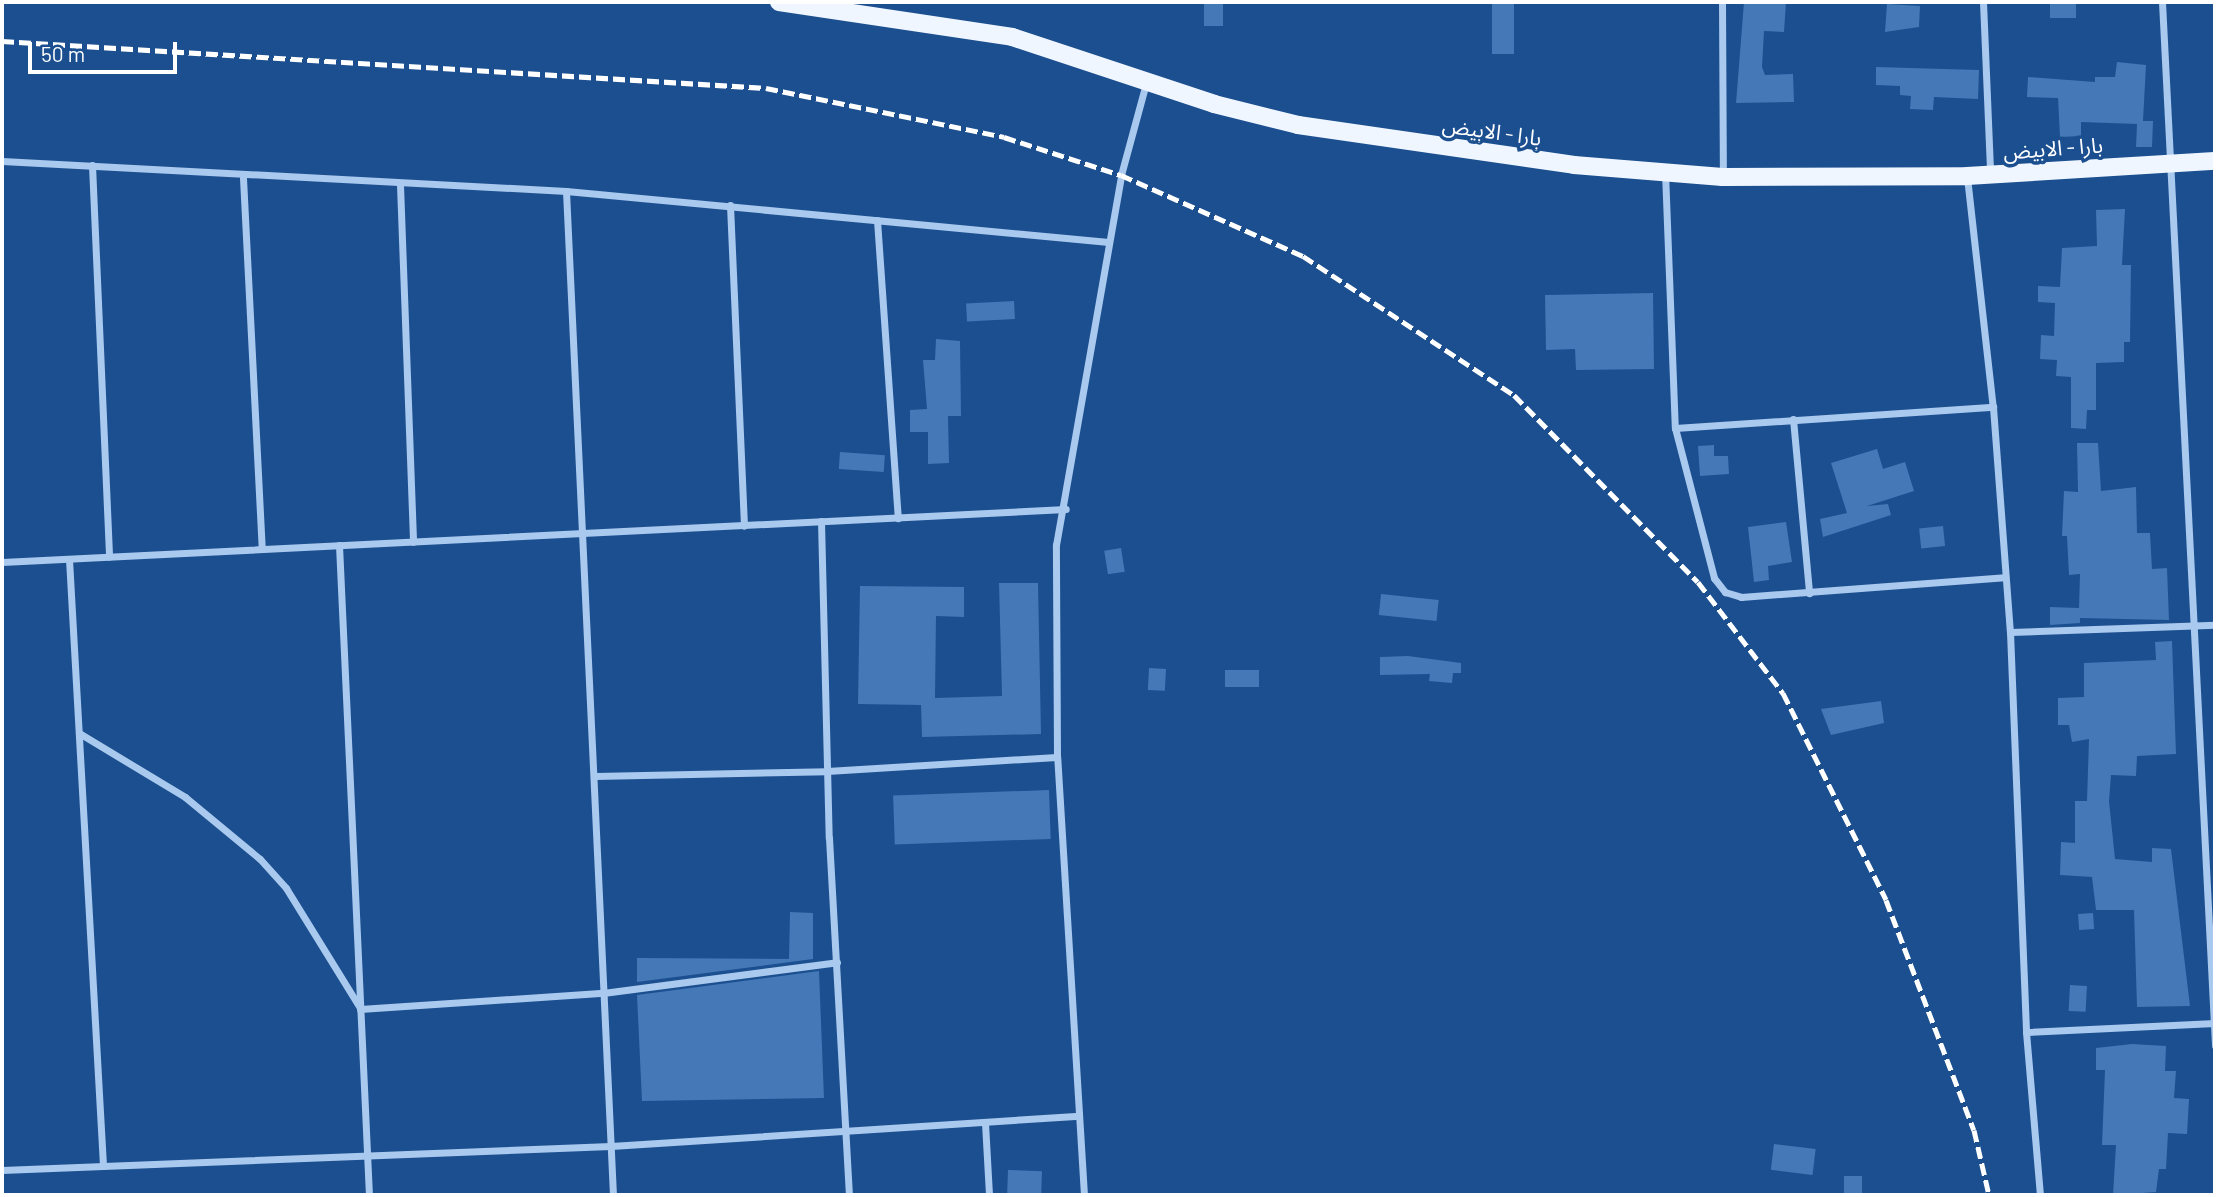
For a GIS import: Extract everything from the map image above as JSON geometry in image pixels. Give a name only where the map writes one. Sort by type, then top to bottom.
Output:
[{"type":"main road","name":"بارا - الابيض","points":[[779,2],[1012,37],[1214,104],[1298,125],[1574,165],[1723,177],[1967,176],[2215,161]]},
{"type":"street","points":[[1722,2],[1723,177]]},
{"type":"street","points":[[1983,2],[1990,175]]},
{"type":"street","points":[[2162,2],[2215,1046]]},
{"type":"street","points":[[1084,1195],[1057,757],[1053,610],[1056,545],[1066,509],[1109,242],[1147,80]]},
{"type":"street","points":[[2,161],[92,165],[243,178],[566,191],[1109,242]]},
{"type":"street","points":[[92,165],[109,557]]},
{"type":"street","points":[[1665,172],[1675,428],[1714,578],[1725,592],[1741,597],[2004,578]]},
{"type":"street","points":[[1967,176],[1993,407],[2010,632],[2026,1032],[2040,1195]]},
{"type":"street","points":[[243,178],[262,549]]},
{"type":"street","points":[[400,185],[413,542]]},
{"type":"street","points":[[566,191],[586,533],[613,1195]]},
{"type":"street","points":[[730,205],[744,526]]},
{"type":"street","points":[[877,220],[898,518]]},
{"type":"street","points":[[1675,428],[1793,418],[1993,407]]},
{"type":"street","points":[[1793,418],[1809,593]]},
{"type":"street","points":[[2,562],[1066,509]]},
{"type":"street","points":[[821,521],[827,771],[849,1195]]},
{"type":"street","points":[[339,545],[369,1195]]},
{"type":"street","points":[[69,559],[103,1166]]},
{"type":"street","points":[[2010,632],[2215,625]]},
{"type":"street","points":[[79,733],[185,797],[260,859],[286,888],[360,1009]]},
{"type":"street","points":[[595,776],[827,771],[1057,757]]},
{"type":"street","points":[[360,1009],[603,993],[837,962]]},
{"type":"street","points":[[2026,1032],[2215,1023]]},
{"type":"street","points":[[2,1170],[611,1146],[1079,1116]]},
{"type":"street","points":[[985,1123],[989,1195]]},
{"type":"building","points":[[1204,2],[1223,2],[1223,26],[1204,26]]},
{"type":"building","points":[[1492,2],[1514,2],[1514,54],[1492,54]]},
{"type":"building","points":[[1744,2],[1786,2],[1784,32],[1764,31],[1762,67],[1765,75],[1793,74],[1794,102],[1736,103]]},
{"type":"building","points":[[2050,2],[2076,2],[2076,18],[2050,18]]},
{"type":"building","points":[[1887,4],[1920,6],[1919,27],[1885,32]]},
{"type":"building","points":[[2117,62],[2146,65],[2143,121],[2153,121],[2152,147],[2136,147],[2137,124],[2081,122],[2081,136],[2060,137],[2058,98],[2027,97],[2028,77],[2095,82],[2095,77],[2115,77]]},
{"type":"building","points":[[1876,67],[1979,70],[1978,99],[1934,97],[1933,110],[1910,109],[1911,96],[1900,95],[1900,86],[1876,85]]},
{"type":"building","points":[[2125,209],[2122,265],[2131,265],[2130,342],[2124,342],[2124,362],[2096,363],[2096,410],[2087,410],[2086,429],[2071,428],[2071,377],[2056,376],[2057,360],[2040,359],[2041,335],[2054,336],[2055,303],[2038,302],[2038,286],[2060,287],[2062,248],[2097,246],[2096,210]]},
{"type":"building","points":[[1653,293],[1654,369],[1576,370],[1575,349],[1546,350],[1545,295]]},
{"type":"building","points":[[1014,301],[1015,319],[967,321],[966,304]]},
{"type":"building","points":[[936,339],[960,341],[961,416],[948,416],[949,463],[928,464],[928,432],[910,432],[910,410],[927,409],[923,360],[935,360]]},
{"type":"building","points":[[2077,443],[2098,443],[2101,491],[2136,487],[2137,533],[2150,533],[2152,569],[2167,568],[2169,620],[2080,618],[2080,623],[2050,625],[2050,607],[2079,608],[2080,574],[2069,575],[2067,536],[2062,536],[2064,491],[2078,492]]},
{"type":"building","points":[[1714,445],[1714,456],[1728,456],[1729,474],[1700,476],[1698,446]]},
{"type":"building","points":[[1877,449],[1883,469],[1905,462],[1914,491],[1867,506],[1888,504],[1891,515],[1823,537],[1820,519],[1847,513],[1831,463]]},
{"type":"building","points":[[840,452],[885,455],[884,472],[839,469]]},
{"type":"building","points":[[1786,522],[1792,562],[1768,566],[1769,580],[1754,582],[1748,527]]},
{"type":"building","points":[[1943,526],[1945,546],[1921,548],[1919,529]]},
{"type":"building","points":[[1121,548],[1125,572],[1108,574],[1104,551]]},
{"type":"building","points":[[999,583],[1038,583],[1041,734],[922,737],[921,705],[858,704],[860,586],[964,587],[964,617],[936,616],[935,698],[1002,696]]},
{"type":"building","points":[[1381,594],[1439,600],[1436,621],[1379,615]]},
{"type":"building","points":[[2172,641],[2176,754],[2137,756],[2136,776],[2111,775],[2109,801],[2115,859],[2152,862],[2152,848],[2171,849],[2190,1006],[2137,1007],[2134,910],[2096,910],[2092,877],[2060,875],[2061,842],[2075,843],[2075,801],[2087,801],[2089,739],[2072,742],[2069,725],[2058,725],[2058,698],[2084,697],[2084,663],[2156,660],[2155,642]]},
{"type":"building","points":[[1408,656],[1461,663],[1461,673],[1453,673],[1452,683],[1429,681],[1430,674],[1380,675],[1380,657]]},
{"type":"building","points":[[1149,668],[1166,669],[1165,691],[1148,690]]},
{"type":"building","points":[[1225,670],[1259,670],[1259,687],[1225,687]]},
{"type":"building","points":[[1881,701],[1884,723],[1831,735],[1821,709]]},
{"type":"building","points":[[1049,790],[1051,839],[895,844],[893,795]]},
{"type":"building","points":[[790,912],[813,913],[813,959],[637,982],[637,958],[789,959]]},
{"type":"building","points":[[2093,913],[2094,929],[2079,930],[2078,914]]},
{"type":"building","points":[[819,971],[824,1098],[642,1101],[637,995]]},
{"type":"building","points":[[2070,985],[2087,986],[2086,1012],[2069,1011]]},
{"type":"building","points":[[2132,1044],[2166,1046],[2165,1071],[2176,1071],[2174,1098],[2189,1099],[2187,1134],[2168,1133],[2166,1169],[2159,1169],[2156,1192],[2113,1195],[2116,1145],[2102,1145],[2105,1070],[2096,1070],[2096,1048]]},
{"type":"building","points":[[1774,1144],[1816,1149],[1813,1175],[1771,1170]]},
{"type":"building","points":[[1008,1170],[1042,1171],[1041,1195],[1007,1195]]},
{"type":"building","points":[[1844,1176],[1862,1176],[1862,1193],[1844,1193]]},
{"type":"railway","points":[[2,41],[766,88],[1004,137],[1121,175],[1303,256],[1514,395],[1698,582],[1783,693],[1886,900],[1974,1130],[1989,1195]]}]
